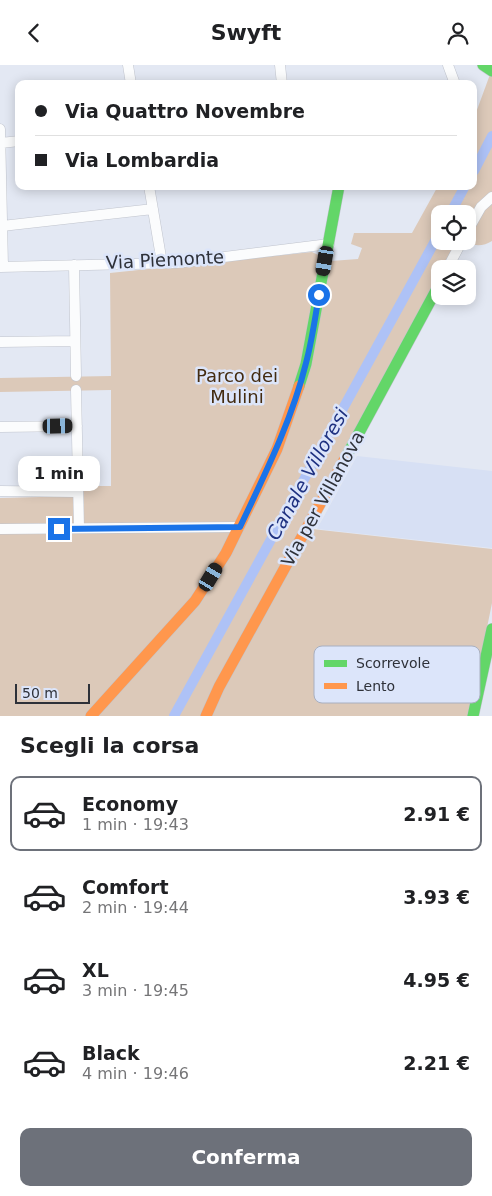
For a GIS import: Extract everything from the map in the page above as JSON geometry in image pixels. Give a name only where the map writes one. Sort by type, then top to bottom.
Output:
[{"type":"street","points":[[128,65],[130,80]]},
{"type":"street","points":[[280,65],[282,80]]},
{"type":"street","points":[[448,65],[453,80]]},
{"type":"street","points":[[483,65],[492,71]]},
{"type":"street","points":[[0,129],[2,267]]},
{"type":"street","points":[[1,143],[15,141]]},
{"type":"street","points":[[150,190],[162,263]]},
{"type":"street","points":[[91,716],[195,601],[240,527],[276,449],[306,364],[338,190]]},
{"type":"street","points":[[476,216],[481,207],[492,197]]},
{"type":"street","points":[[2,226],[153,209]]},
{"type":"street","name":"Via Piemonte","points":[[2,267],[162,263],[329,244]]},
{"type":"street","points":[[74,265],[76,377]]},
{"type":"street","name":"Via per Villanova","points":[[206,716],[219,687],[431,300]]},
{"type":"street","points":[[0,342],[75,341]]},
{"type":"street","points":[[76,390],[79,528]]},
{"type":"street","points":[[0,427],[77,426]]},
{"type":"street","points":[[0,491],[78,491]]},
{"type":"street","points":[[0,529],[240,527]]},
{"type":"street","points":[[480,684],[492,629]]},
{"type":"street","points":[[473,716],[476,703]]},
{"type":"shaded area","points":[[357,456],[492,471],[492,548],[317,529]]},
{"type":"green space","name":"Parco dei Mulini","points":[[492,69],[492,241],[476,245],[476,205],[431,205],[431,250],[454,250],[449,260],[431,260],[431,293],[303,528],[492,549],[492,603],[480,662],[480,646],[314,646],[314,703],[472,703],[469,716],[0,716],[0,498],[81,496],[83,486],[111,486],[111,390],[0,392],[0,378],[111,376],[110,273],[312,252],[331,261],[358,259],[362,248],[351,244],[354,233],[412,233],[436,190],[477,190],[477,110]]},
{"type":"waterway","name":"Canale Villoresi","points":[[477,165],[492,136]]},
{"type":"waterway","name":"Canale Villoresi","points":[[455,205],[463,190]]},
{"type":"waterway","name":"Canale Villoresi","points":[[174,716],[431,248]]},
{"type":"traffic: fast","points":[[483,65],[492,71]]},
{"type":"traffic: fast","points":[[299,386],[306,364],[338,190]]},
{"type":"traffic: fast","points":[[347,455],[431,300]]},
{"type":"traffic: fast","points":[[480,684],[492,629]]},
{"type":"traffic: fast","points":[[473,716],[476,703]]},
{"type":"traffic: slow","points":[[91,716],[195,601],[226,553],[277,449],[299,386]]},
{"type":"traffic: slow","points":[[206,716],[219,687],[347,455]]},
{"type":"route","points":[[59,529],[240,527],[289,416],[306,364],[319,295]]}]
